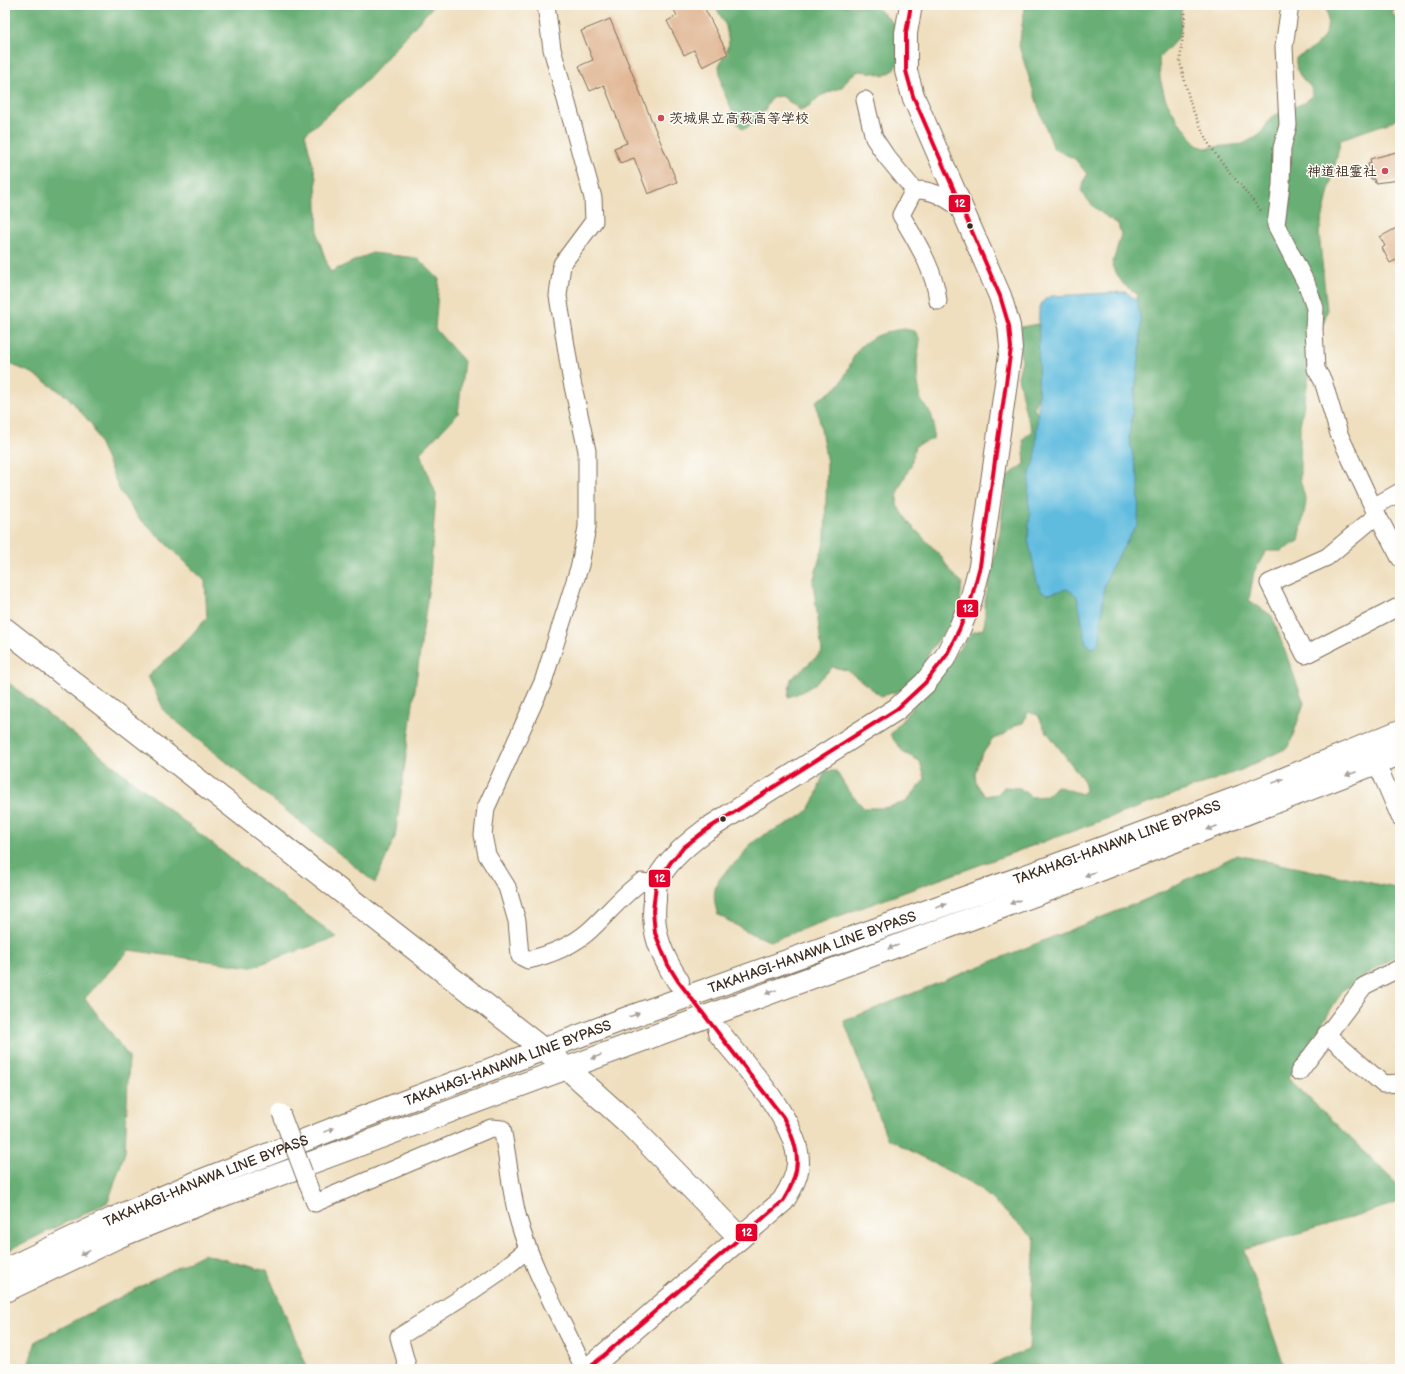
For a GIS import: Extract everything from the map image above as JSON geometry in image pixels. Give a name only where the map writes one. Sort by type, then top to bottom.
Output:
[{"type":"main road","points":[[678,981],[668,965],[655,933],[653,911],[656,884],[670,862],[684,847],[706,830],[897,709],[925,683],[946,656],[959,630],[971,600],[980,566],[1011,348],[1009,326],[1000,296],[913,96],[906,71],[906,33],[911,5]]},
{"type":"main road","points":[[5,629],[567,1068],[627,1122],[740,1238]]},
{"type":"main road","name":"TAKAHAGI-HANAWA LINE BYPASS","points":[[1245,805],[1400,731]]},
{"type":"main road","name":"TAKAHAGI-HANAWA LINE BYPASS","points":[[5,1270],[116,1228],[205,1202],[567,1068],[1048,879],[1245,805],[1377,764],[1400,754]]},
{"type":"main road","name":"TAKAHAGI-HANAWA LINE BYPASS","points":[[5,1291],[202,1180],[543,1049],[1048,879]]},
{"type":"main road","points":[[588,1369],[783,1201],[796,1175],[798,1165],[794,1136],[783,1117],[719,1033]]},
{"type":"street","points":[[546,5],[552,49],[593,198],[594,221],[562,264],[558,296],[571,376],[587,451],[587,527],[580,565],[543,682],[486,808],[483,835],[487,855],[506,887],[517,921],[520,956],[528,960],[572,942],[589,931],[617,901],[641,882],[656,884]]},
{"type":"street","points":[[1290,5],[1284,47],[1288,125],[1282,148],[1281,185],[1276,225],[1307,285],[1315,308],[1314,329],[1316,369],[1322,381],[1339,434],[1375,511],[1400,558]]},
{"type":"street","points":[[865,100],[874,138],[886,156],[914,190]]},
{"type":"street","points":[[914,190],[925,190],[935,193],[963,210]]},
{"type":"street","points":[[914,190],[901,215],[920,248],[932,276],[938,301]]},
{"type":"street","points":[[1400,492],[1375,511],[1327,557],[1269,583],[1305,655],[1400,606]]},
{"type":"street","points":[[1377,764],[1400,817]]},
{"type":"street","points":[[1299,1072],[1326,1034],[1364,986],[1400,968]]},
{"type":"street","points":[[1326,1034],[1383,1084],[1400,1083]]},
{"type":"street","points":[[280,1111],[315,1203],[490,1128],[502,1129],[507,1149],[510,1187],[518,1221],[528,1249],[584,1369]]},
{"type":"street","points":[[408,1369],[399,1337],[415,1325],[463,1297],[501,1271],[528,1249]]},
{"type":"path","points":[[1186,5],[1180,62],[1191,106],[1207,141],[1219,159],[1266,216],[1276,225]]},
{"type":"green space","points":[[5,5],[434,5],[362,85],[305,134],[316,177],[318,237],[330,272],[372,253],[417,258],[439,279],[435,329],[464,361],[458,414],[420,453],[436,494],[430,578],[395,837],[375,883],[165,712],[148,676],[178,649],[207,618],[205,581],[137,516],[120,491],[92,425],[68,397],[32,373],[5,362]]},
{"type":"green space","points":[[715,5],[875,6],[895,25],[899,37],[899,62],[891,72],[883,76],[876,73],[859,71],[850,76],[842,87],[820,96],[811,105],[800,110],[782,96],[773,97],[758,120],[750,127],[743,129],[735,121],[729,103],[722,89],[719,66],[729,44],[726,26]]},
{"type":"green space","points":[[1025,5],[1181,5],[1181,27],[1179,37],[1159,58],[1160,78],[1165,98],[1178,121],[1185,128],[1196,145],[1205,148],[1243,144],[1261,134],[1271,117],[1306,102],[1312,95],[1311,87],[1302,78],[1298,71],[1296,58],[1312,48],[1323,38],[1328,24],[1326,5],[1396,5],[1392,13],[1400,23],[1400,119],[1341,139],[1319,233],[1327,311],[1309,376],[1300,425],[1300,479],[1306,502],[1299,541],[1281,551],[1266,551],[1254,572],[1249,600],[1272,616],[1304,703],[1289,747],[1241,770],[770,941],[752,934],[718,915],[715,906],[715,891],[720,879],[751,844],[757,839],[804,814],[815,799],[825,771],[836,771],[849,792],[864,808],[884,808],[906,802],[925,779],[920,761],[904,753],[890,735],[972,633],[983,629],[985,621],[985,601],[1000,532],[1006,477],[1025,464],[1023,439],[1032,430],[1026,414],[1018,377],[1022,360],[1016,335],[1021,327],[1038,324],[1043,341],[1043,381],[1034,408],[1039,417],[1136,304],[1137,294],[1123,284],[1112,266],[1121,234],[1118,224],[1097,210],[1088,201],[1081,190],[1087,174],[1075,159],[1054,149],[1040,112],[1019,46]],"holes":[[[1028,712],[1038,715],[1044,728],[1084,781],[1086,790],[1082,794],[1056,786],[1047,796],[1031,797],[1020,788],[1004,787],[998,794],[985,796],[976,783],[975,773],[981,756],[993,739],[1004,735],[1015,725],[1023,723]]]},
{"type":"green space","points":[[904,329],[915,331],[920,341],[917,361],[918,383],[921,400],[931,414],[934,425],[933,439],[915,446],[911,465],[898,490],[897,504],[909,523],[940,555],[952,574],[962,582],[959,612],[928,654],[922,672],[902,690],[881,696],[847,670],[832,667],[812,686],[788,697],[791,679],[822,652],[813,582],[825,539],[827,463],[816,401],[837,387],[845,375],[855,354],[864,344],[876,336],[884,333]]},
{"type":"green space","points":[[5,680],[239,865],[337,937],[252,967],[129,950],[85,998],[129,1057],[125,1152],[108,1202],[5,1252]]},
{"type":"green space","points":[[1237,855],[1400,889],[1400,953],[1343,990],[1288,1078],[1400,1186],[1400,1202],[1244,1250],[1285,1369],[984,1369],[1029,1349],[1035,1239],[978,1187],[887,1138],[844,1021],[1147,899]]},
{"type":"green space","points":[[203,1254],[267,1271],[308,1369],[27,1369],[36,1341]]},
{"type":"water","points":[[1126,292],[1137,301],[1141,322],[1140,353],[1129,438],[1139,483],[1138,523],[1111,568],[1104,587],[1100,640],[1096,646],[1091,648],[1086,643],[1077,596],[1067,589],[1048,594],[1041,591],[1037,582],[1028,539],[1030,513],[1028,497],[1030,473],[1035,461],[1038,408],[1039,309],[1041,304],[1047,298],[1052,296]]},
{"type":"building","points":[[672,5],[703,5],[728,54],[703,67],[694,50],[684,55],[667,21],[677,16]]},
{"type":"building","points":[[610,19],[677,182],[648,194],[634,158],[620,163],[614,148],[627,143],[604,85],[590,91],[579,66],[593,60],[581,31]]},
{"type":"building","name":"神道祖霊社","points":[[1400,151],[1400,180],[1375,183],[1374,179],[1371,179],[1368,164],[1371,163],[1370,159]]},
{"type":"building","points":[[1400,226],[1400,258],[1390,263],[1382,248],[1385,246],[1380,237]]},
{"type":"transit line","name":"12","points":[[588,1369],[783,1201],[794,1179],[796,1169],[796,1149],[789,1128],[783,1117],[678,981],[668,965],[655,933],[653,911],[656,884],[671,862],[684,847],[706,830],[897,709],[925,683],[946,656],[959,630],[971,600],[980,566],[1011,348],[1009,326],[1000,296],[913,96],[906,71],[906,33],[911,5]]},
{"type":"place","name":"茨城県立高萩高等学校","points":[[661,118]]},
{"type":"place","name":"神道祖霊社","points":[[1385,171]]}]
